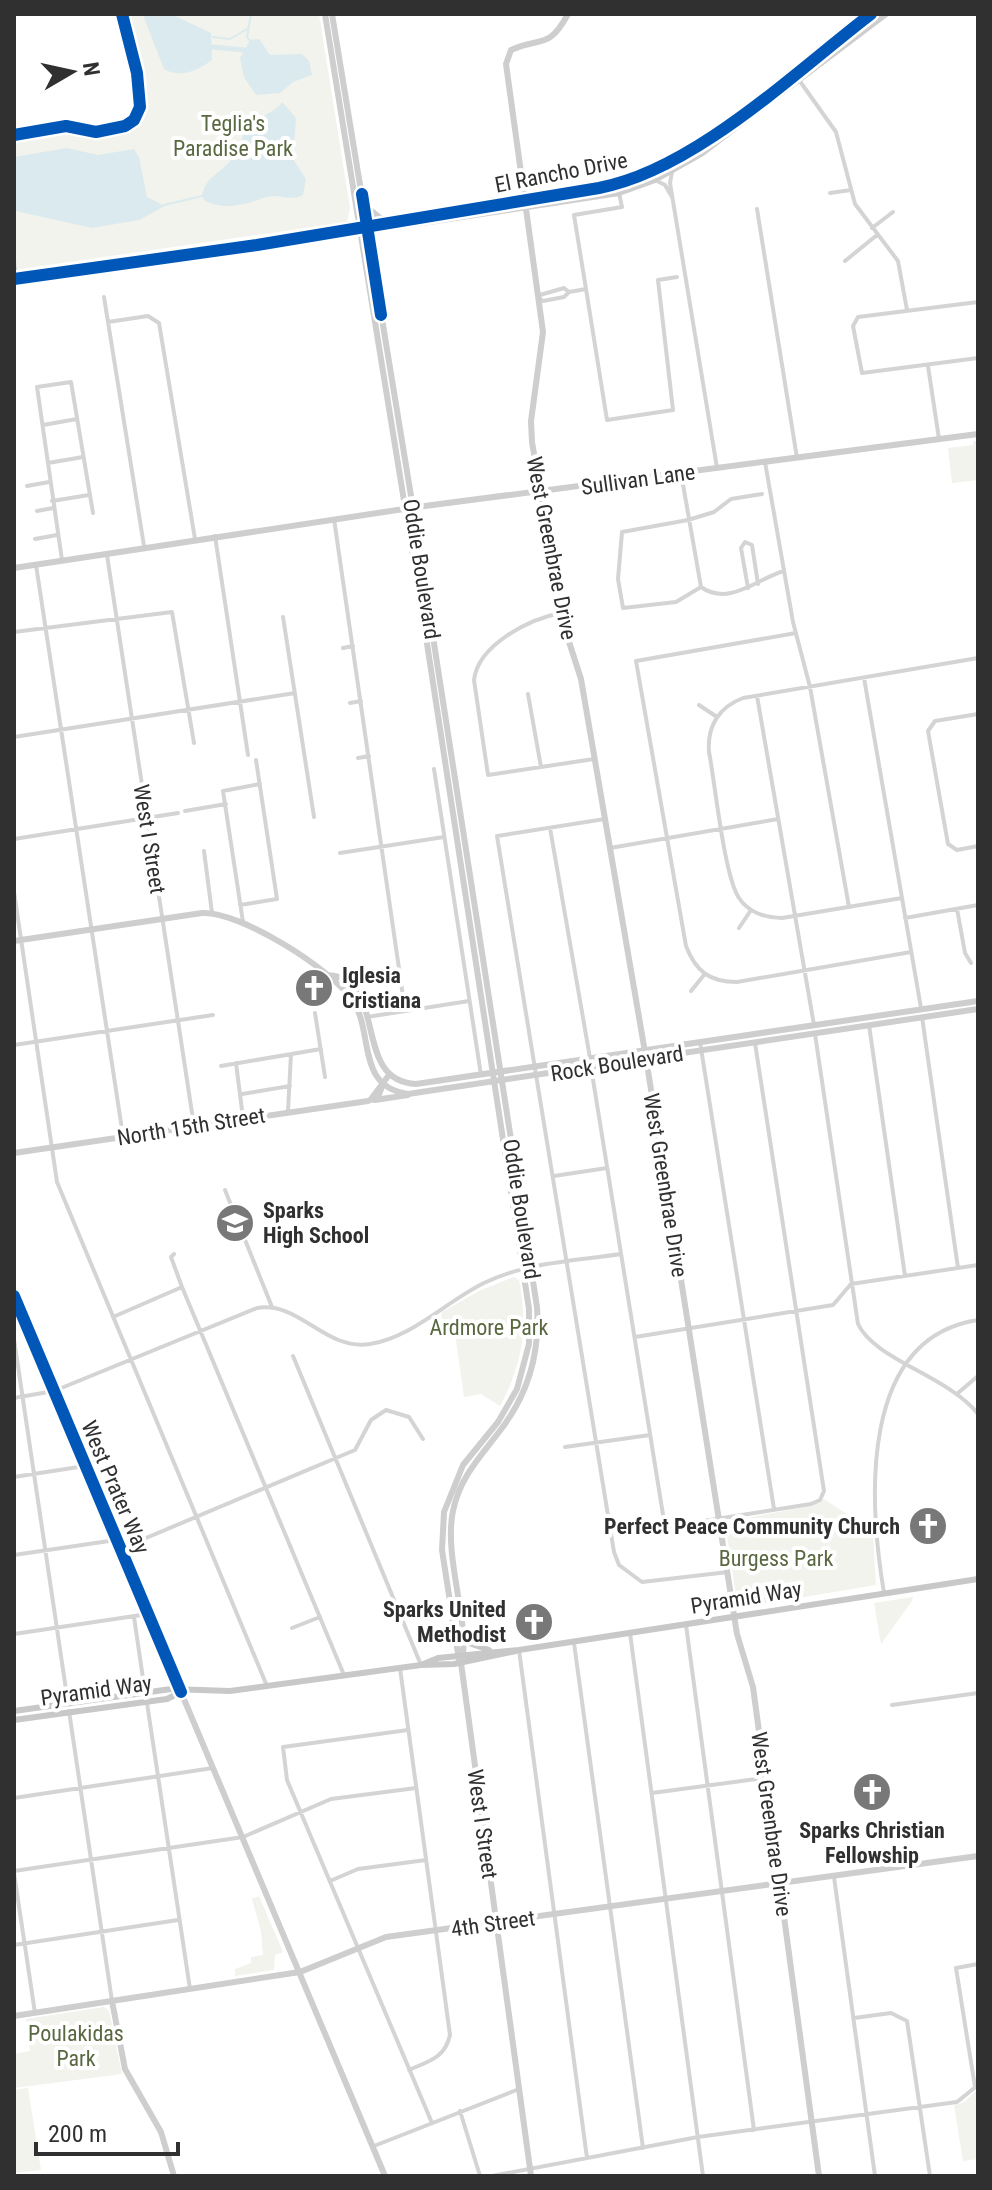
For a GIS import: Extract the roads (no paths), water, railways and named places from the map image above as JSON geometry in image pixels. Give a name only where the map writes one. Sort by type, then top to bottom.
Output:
[{"type":"main road","name":"Oddie Boulevard","points":[[325,14],[354,200],[371,253],[413,508],[527,1268],[538,1320],[531,1371],[510,1417],[471,1466],[453,1512],[450,1551],[461,1633],[460,1655]]},
{"type":"main road","name":"Oddie Boulevard","points":[[332,14],[363,204],[363,230],[405,509],[498,1076]]},
{"type":"main road","name":"West Greenbrae Drive","points":[[568,14],[548,40],[516,47],[508,54],[506,64],[543,343],[531,431],[561,613],[581,679],[646,1054],[734,1617],[753,1687],[819,2176]]},
{"type":"main road","name":"El Rancho Drive","points":[[287,242],[338,230],[384,231],[616,185],[659,171],[686,154],[871,14]]},
{"type":"main road","name":"El Rancho Drive","points":[[15,279],[287,242],[363,230],[387,221],[619,193],[672,172],[712,147],[886,14]]},
{"type":"main road","points":[[642,185],[659,171]]},
{"type":"main road","points":[[338,230],[352,220],[354,200]]},
{"type":"main road","points":[[363,204],[387,221]]},
{"type":"main road","points":[[371,253],[374,241],[384,231]]},
{"type":"main road","name":"Sullivan Lane","points":[[14,568],[405,509],[978,434]]},
{"type":"main road","points":[[17,941],[212,913],[243,922],[350,986],[365,1018],[376,1054],[389,1075],[368,1101]]},
{"type":"main road","name":"Rock Boulevard","points":[[754,1038],[814,1025],[868,1021],[978,1001]]},
{"type":"main road","name":"Rock Boulevard","points":[[922,1013],[978,1009]]},
{"type":"main road","points":[[365,1018],[369,1062],[383,1084]]},
{"type":"main road","name":"Rock Boulevard","points":[[383,1084],[414,1094],[537,1066],[815,1033],[868,1021]]},
{"type":"main road","name":"Rock Boulevard","points":[[389,1075],[416,1084],[481,1075],[538,1075],[591,1062]]},
{"type":"main road","name":"North 15th Street","points":[[14,1153],[414,1094]]},
{"type":"main road","name":"Oddie Boulevard","points":[[461,1663],[442,1550],[444,1512],[458,1473],[498,1422],[521,1379],[530,1332],[527,1268]]},
{"type":"main road","name":"West Prater Way","points":[[14,1296],[19,1319],[54,1391],[385,2176]]},
{"type":"main road","name":"Pyramid Way","points":[[14,1711],[171,1689],[181,1692],[267,1686],[421,1665],[461,1663],[519,1650],[978,1579]]},
{"type":"main road","points":[[461,1633],[469,1644],[493,1651]]},
{"type":"main road","name":"Pyramid Way","points":[[421,1665],[460,1655],[519,1650]]},
{"type":"main road","name":"West I Street","points":[[461,1663],[530,2172]]},
{"type":"main road","name":"Pyramid Way","points":[[14,1720],[171,1698],[181,1692]]},
{"type":"main road","name":"4th Street","points":[[14,2016],[300,1972],[386,1937],[978,1856]]},
{"type":"main road","points":[[112,2001],[125,2069],[161,2132],[174,2176]]},
{"type":"street","points":[[14,135],[66,126],[96,132],[125,126],[134,120],[140,107],[138,77],[122,14]]},
{"type":"street","points":[[799,80],[836,132],[855,204],[900,266],[907,310]]},
{"type":"street","points":[[672,172],[717,468]]},
{"type":"street","points":[[655,180],[665,185],[674,199]]},
{"type":"street","points":[[830,193],[851,190]]},
{"type":"street","points":[[619,193],[622,207],[574,215],[607,420],[673,410],[658,280],[677,277]]},
{"type":"street","points":[[757,209],[797,458]]},
{"type":"street","points":[[872,228],[893,212]]},
{"type":"street","points":[[845,261],[877,235]]},
{"type":"street","points":[[14,261],[15,279]]},
{"type":"street","points":[[569,292],[564,288],[542,292],[538,297],[543,301],[586,289]]},
{"type":"street","points":[[104,297],[144,546]]},
{"type":"street","points":[[978,302],[858,317],[853,326],[862,373],[978,358]]},
{"type":"street","points":[[108,322],[148,316],[159,323],[195,539]]},
{"type":"street","points":[[928,365],[939,439]]},
{"type":"street","points":[[62,560],[37,387],[71,382],[93,513]]},
{"type":"street","points":[[43,425],[77,419]]},
{"type":"street","points":[[48,463],[83,457]]},
{"type":"street","points":[[765,462],[796,633],[810,687],[849,907]]},
{"type":"street","points":[[681,473],[701,587]]},
{"type":"street","points":[[27,486],[49,482]]},
{"type":"street","points":[[52,501],[89,494]]},
{"type":"street","points":[[701,587],[676,602],[623,608],[618,596],[622,532],[688,520],[714,512],[731,499],[762,494]]},
{"type":"street","points":[[37,511],[53,508]]},
{"type":"street","points":[[334,519],[405,1010]]},
{"type":"street","points":[[35,539],[57,535]]},
{"type":"street","points":[[215,536],[248,755]]},
{"type":"street","points":[[748,588],[741,548],[745,542],[752,545],[758,584]]},
{"type":"street","name":"West I Street","points":[[106,553],[194,1126]]},
{"type":"street","points":[[36,565],[123,1136]]},
{"type":"street","points":[[701,587],[717,593],[748,588],[784,571]]},
{"type":"street","points":[[14,632],[172,612],[194,743]]},
{"type":"street","points":[[561,613],[529,624],[485,653],[475,669],[488,775],[594,759]]},
{"type":"street","points":[[283,617],[314,817]]},
{"type":"street","points":[[796,633],[636,661],[686,946],[692,962],[704,975],[720,982],[737,982],[911,952]]},
{"type":"street","points":[[343,648],[353,646]]},
{"type":"street","points":[[902,898],[774,918],[751,910],[735,890],[723,828],[709,745],[717,717],[736,701],[757,696],[978,658]]},
{"type":"street","points":[[864,677],[922,1013],[958,1268]]},
{"type":"street","points":[[14,737],[295,693]]},
{"type":"street","points":[[528,694],[541,767]]},
{"type":"street","points":[[757,696],[814,1025],[858,1324],[867,1342],[958,1393],[978,1414]]},
{"type":"street","points":[[350,703],[361,701]]},
{"type":"street","points":[[699,705],[717,717]]},
{"type":"street","points":[[978,714],[935,721],[928,731],[948,844],[957,850],[978,846]]},
{"type":"street","points":[[358,758],[369,756]]},
{"type":"street","points":[[240,905],[277,899],[256,760]]},
{"type":"street","points":[[434,769],[481,1075]]},
{"type":"street","points":[[243,922],[223,791],[260,784]]},
{"type":"street","points":[[185,811],[226,804]]},
{"type":"street","points":[[14,839],[178,813]]},
{"type":"street","points":[[605,819],[497,836],[537,1066],[596,1443],[614,1552],[619,1565],[629,1576],[642,1582],[657,1583],[728,1572]]},
{"type":"street","points":[[610,848],[778,819]]},
{"type":"street","points":[[550,828],[591,1062],[665,1527],[811,1504],[822,1497],[825,1485],[754,1038]]},
{"type":"street","points":[[340,853],[445,837]]},
{"type":"street","points":[[204,851],[212,913]]},
{"type":"street","points":[[14,892],[17,941],[38,1042],[58,1186],[267,1686]]},
{"type":"street","points":[[905,918],[978,905]]},
{"type":"street","points":[[957,909],[965,953],[971,963]]},
{"type":"street","points":[[739,928],[751,910]]},
{"type":"street","points":[[691,991],[704,975]]},
{"type":"street","points":[[365,1018],[470,1001]]},
{"type":"street","points":[[315,1013],[325,1077]]},
{"type":"street","points":[[14,1045],[213,1015]]},
{"type":"street","points":[[868,1021],[905,1276]]},
{"type":"street","points":[[700,1046],[774,1509]]},
{"type":"street","points":[[221,1066],[321,1049]]},
{"type":"street","points":[[288,1111],[291,1054]]},
{"type":"street","points":[[236,1063],[243,1118]]},
{"type":"street","points":[[242,1094],[290,1086]]},
{"type":"street","points":[[554,1176],[608,1168]]},
{"type":"street","points":[[225,1190],[272,1307]]},
{"type":"street","points":[[174,1254],[171,1258],[182,1287],[344,1675]]},
{"type":"street","points":[[14,1398],[54,1391],[253,1309],[272,1307],[287,1311],[337,1341],[368,1344],[394,1336],[481,1284],[527,1268],[621,1254]]},
{"type":"street","points":[[635,1337],[837,1303],[851,1284],[978,1265]]},
{"type":"street","points":[[113,1317],[182,1287]]},
{"type":"street","points":[[884,1593],[875,1534],[879,1429],[884,1407],[920,1344],[935,1334],[978,1320]]},
{"type":"street","points":[[14,1339],[68,1703]]},
{"type":"street","points":[[293,1356],[421,1665]]},
{"type":"street","points":[[958,1393],[978,1376]]},
{"type":"street","points":[[14,1555],[118,1543],[127,1546],[355,1450],[375,1414],[386,1410],[409,1417],[423,1439]]},
{"type":"street","points":[[565,1447],[650,1435]]},
{"type":"street","points":[[14,1477],[85,1466]]},
{"type":"street","points":[[14,1634],[148,1614]]},
{"type":"street","points":[[134,1617],[145,1692]]},
{"type":"street","points":[[292,1628],[320,1617]]},
{"type":"street","points":[[686,1625],[754,2130]]},
{"type":"street","points":[[630,1633],[703,2176]]},
{"type":"street","points":[[574,1642],[643,2148]]},
{"type":"street","points":[[519,1650],[587,2158]]},
{"type":"street","points":[[400,1668],[450,2035],[447,2049],[437,2058],[409,2070]]},
{"type":"street","points":[[892,1705],[978,1693]]},
{"type":"street","points":[[146,1700],[190,1989]]},
{"type":"street","points":[[69,1711],[112,2001]]},
{"type":"street","points":[[408,1730],[283,1747],[287,1780],[432,2123]]},
{"type":"street","points":[[14,1798],[214,1768]]},
{"type":"street","points":[[652,1793],[765,1778]]},
{"type":"street","points":[[35,2013],[14,1872],[243,1837],[331,1799],[416,1788]]},
{"type":"street","points":[[330,1881],[358,1869],[426,1860]]},
{"type":"street","points":[[834,1877],[875,2176]]},
{"type":"street","points":[[14,1945],[179,1920]]},
{"type":"street","points":[[492,2176],[530,2172],[698,2137],[957,2102],[977,2086],[956,1968],[978,1964]]},
{"type":"street","points":[[854,2018],[891,2013],[907,2021],[930,2176]]},
{"type":"street","points":[[374,2146],[519,2089]]},
{"type":"street","points":[[460,2111],[480,2176]]},
{"type":"waterway","points":[[250,41],[247,37],[251,14]]},
{"type":"waterway","points":[[213,37],[230,39],[247,29]]},
{"type":"waterway","points":[[213,47],[245,50]]},
{"type":"waterway","points":[[164,205],[202,196]]},
{"type":"place","name":"Iglesia Cristiana","points":[[314,988]]},
{"type":"place","name":"Sparks High School","points":[[235,1223]]},
{"type":"place","name":"Perfect Peace Community Church","points":[[928,1526]]},
{"type":"place","name":"Sparks United Methodist","points":[[534,1622]]},
{"type":"place","name":"Sparks Christian Fellowship","points":[[872,1792]]},
{"type":"park label","name":"Teglia's Paradise Park","points":[[233,136]]},
{"type":"park label","name":"Ardmore Park","points":[[489,1327]]},
{"type":"park label","name":"Burgess Park","points":[[776,1558]]},
{"type":"park label","name":"Poulakidas Park","points":[[76,2046]]}]
